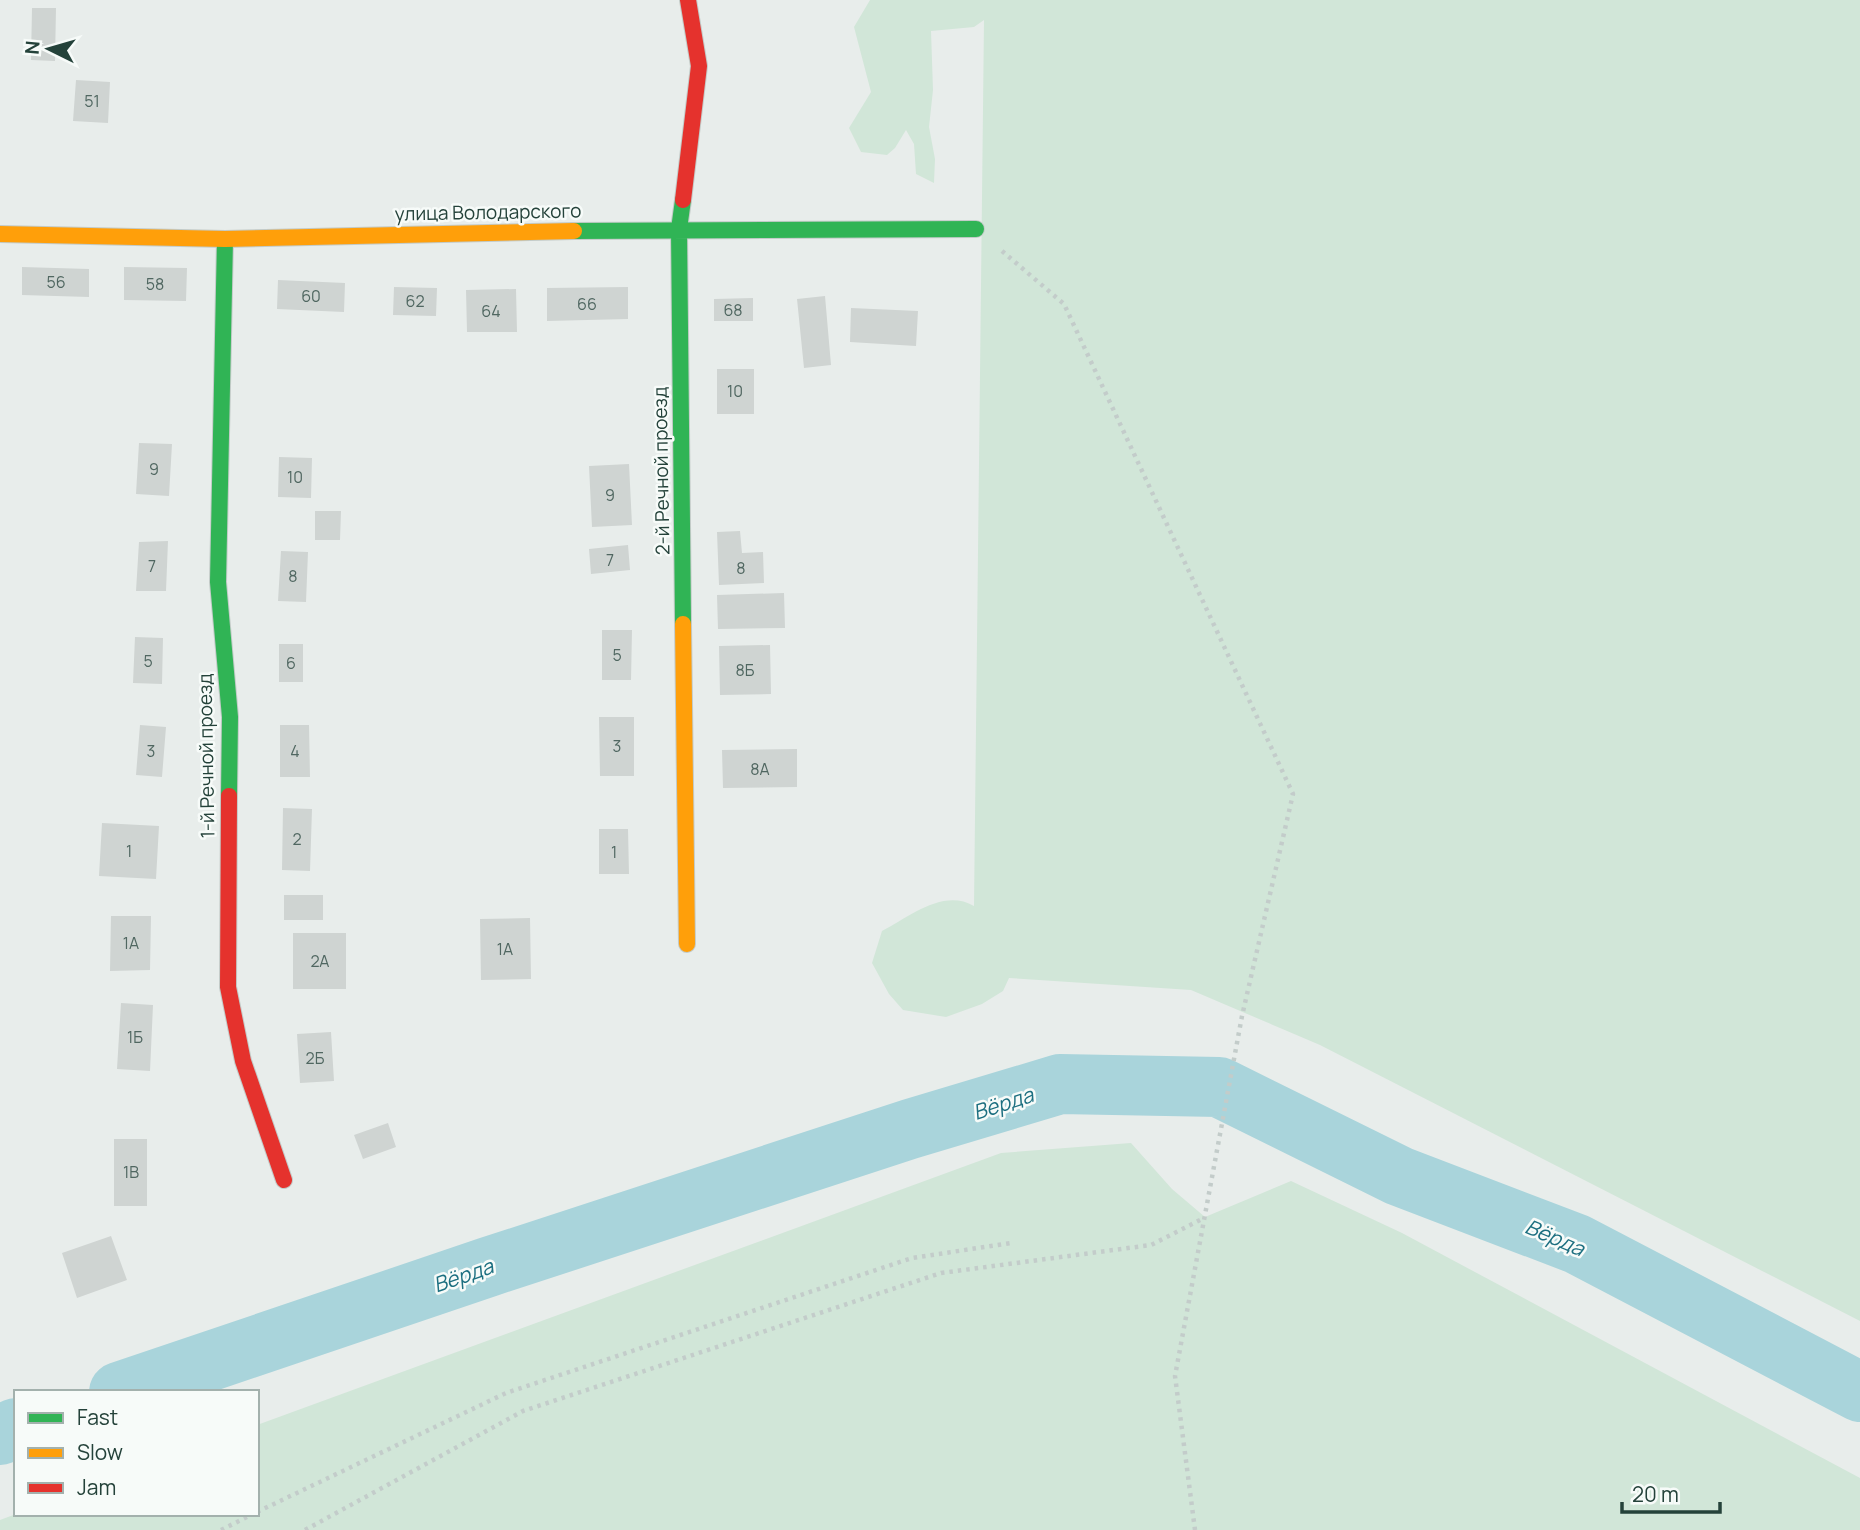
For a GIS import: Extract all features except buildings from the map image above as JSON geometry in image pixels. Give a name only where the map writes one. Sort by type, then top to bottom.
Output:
[{"type":"street","name":"2-й Речной проезд","points":[[687,944],[679,229],[699,65],[688,0]]},
{"type":"street","name":"улица Володарского","points":[[0,234],[225,239],[679,229],[976,229]]},
{"type":"street","name":"1-й Речной проезд","points":[[225,239],[218,582],[230,717],[228,987],[243,1061],[284,1180]]},
{"type":"path","points":[[976,229],[1064,304],[1293,794],[1241,1016],[1175,1376],[1195,1530]]},
{"type":"path","points":[[305,1530],[523,1410],[941,1273],[1151,1245],[1205,1217]]},
{"type":"path","points":[[259,1511],[506,1393],[912,1258],[1011,1243]]},
{"type":"path","points":[[221,1530],[249,1516]]},
{"type":"green space","points":[[870,0],[1860,0],[1860,1321],[1320,1045],[1191,990],[1009,978],[1003,991],[982,1004],[946,1017],[903,1010],[889,994],[872,963],[882,931],[939,902],[963,901],[974,906],[984,20],[974,27],[931,31],[933,90],[929,127],[935,159],[934,183],[916,174],[914,144],[906,130],[895,148],[887,155],[861,152],[849,128],[871,92],[854,27]]},
{"type":"green space","points":[[1131,1143],[1172,1189],[1205,1217],[1291,1181],[1402,1233],[1860,1478],[1860,1530],[0,1530],[0,1520],[14,1515],[259,1516],[259,1424],[1001,1153]]},
{"type":"waterway","name":"Вёрда","points":[[125,1390],[488,1267],[910,1129],[1060,1084],[1219,1087],[1399,1176],[1577,1244],[1860,1392]]},
{"type":"waterway","name":"Вёрда","points":[[0,1435],[14,1429]]},
{"type":"traffic: fast","points":[[683,200],[679,229],[683,624]]},
{"type":"traffic: fast","points":[[574,231],[976,229]]},
{"type":"traffic: fast","points":[[225,239],[218,582],[230,717],[229,796]]},
{"type":"traffic: slow","points":[[0,234],[225,239],[574,231]]},
{"type":"traffic: slow","points":[[683,624],[687,944]]},
{"type":"traffic: jam","points":[[683,200],[699,66],[688,0]]},
{"type":"traffic: jam","points":[[229,796],[228,987],[243,1061],[284,1180]]}]
